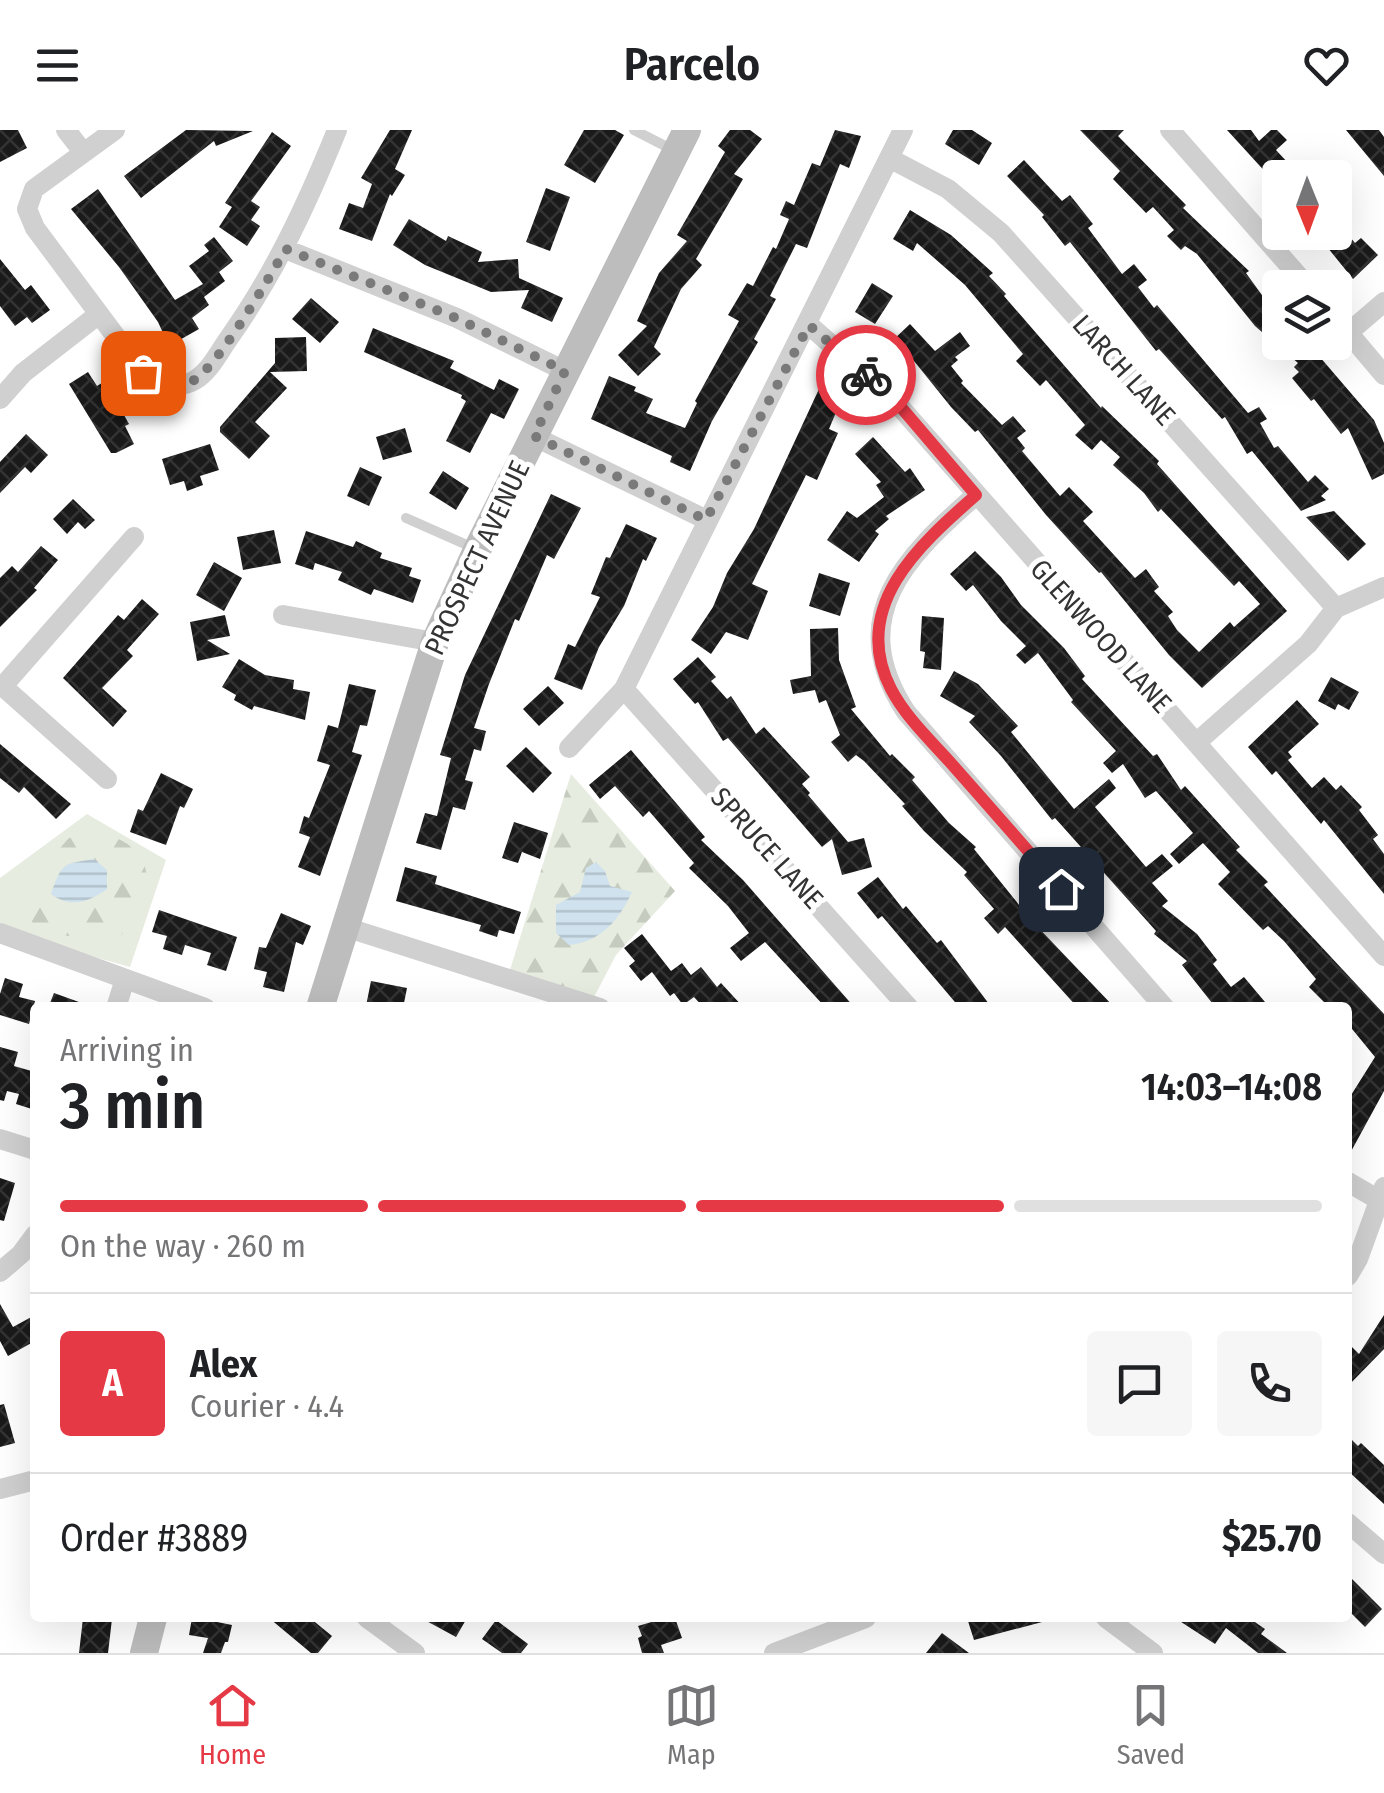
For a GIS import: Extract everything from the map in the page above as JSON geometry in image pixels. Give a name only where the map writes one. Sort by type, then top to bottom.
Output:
[{"type":"street","points":[[66,130],[82,152]]},
{"type":"street","points":[[115,130],[34,189],[27,209],[35,228],[143,373],[164,384],[187,384],[206,371],[254,303],[286,249],[337,130]]},
{"type":"street","points":[[569,748],[624,689],[904,130]]},
{"type":"street","points":[[1170,130],[1293,270]]},
{"type":"street","name":"PROSPECT AVENUE","points":[[322,1002],[436,642],[477,550],[682,141]]},
{"type":"street","name":"LARCH LANE","points":[[890,158],[948,188],[1001,233],[1336,608]]},
{"type":"street","points":[[286,249],[456,318],[565,371]]},
{"type":"street","points":[[1352,319],[1384,302]]},
{"type":"street","points":[[0,399],[23,373],[99,314]]},
{"type":"street","name":"GLENWOOD LANE","points":[[809,325],[894,399],[1384,956]]},
{"type":"street","points":[[1352,336],[1384,375]]},
{"type":"street","points":[[534,436],[706,520]]},
{"type":"street","points":[[976,495],[913,555],[888,594],[879,644],[883,669],[906,712],[1160,1002]]},
{"type":"street","points":[[107,778],[1,685],[134,537]]},
{"type":"street","points":[[1197,742],[1308,644],[1336,608],[1384,588]]},
{"type":"street","points":[[283,615],[436,642]]},
{"type":"street","name":"SPRUCE LANE","points":[[624,689],[904,1002]]},
{"type":"street","points":[[345,927],[544,999]]},
{"type":"street","points":[[0,933],[188,1002]]},
{"type":"street","points":[[118,1002],[125,979]]},
{"type":"street","points":[[0,1139],[30,1148]]},
{"type":"street","points":[[1352,1183],[1382,1194],[1352,1269]]},
{"type":"street","points":[[0,1272],[30,1242]]},
{"type":"street","points":[[0,1489],[30,1481]]},
{"type":"street","points":[[1352,1526],[1384,1554]]},
{"type":"street","points":[[144,1653],[152,1622]]},
{"type":"street","points":[[372,1622],[415,1653]]},
{"type":"street","points":[[774,1653],[855,1622]]},
{"type":"street","points":[[1111,1622],[1149,1652]]},
{"type":"lane","points":[[634,130],[682,141]]},
{"type":"lane","points":[[406,518],[477,550]]},
{"type":"green space","points":[[571,774],[675,891],[616,955],[593,999],[509,973]]},
{"type":"green space","points":[[87,814],[166,860],[130,967],[14,934],[0,924],[0,878]]},
{"type":"green space","points":[[84,829],[128,844],[140,856],[146,870],[141,904],[115,942],[38,930],[19,904],[26,892],[49,873],[55,854],[68,839]]},
{"type":"water","points":[[94,859],[107,870],[107,889],[79,902],[51,894],[65,867]]},
{"type":"water","points":[[596,862],[605,871],[610,886],[632,892],[608,928],[591,939],[569,945],[556,933],[556,905],[580,892],[586,868]]},
{"type":"building","points":[[0,130],[18,130],[27,148],[0,162]]},
{"type":"building","points":[[186,130],[253,131],[216,146],[214,141],[141,198],[124,176]]},
{"type":"building","points":[[390,130],[412,130],[395,169],[405,175],[390,194],[372,241],[339,229],[349,203],[363,208],[372,184],[361,178]]},
{"type":"building","points":[[584,130],[615,130],[624,135],[595,183],[564,165]]},
{"type":"building","points":[[730,130],[750,130],[762,139],[734,174],[743,179],[696,259],[702,265],[681,289],[654,347],[661,354],[638,376],[618,355],[647,326],[637,321],[659,273],[687,241],[677,235],[725,152],[718,146]]},
{"type":"building","points":[[835,130],[861,136],[849,168],[840,164],[807,248],[796,244],[770,296],[776,299],[754,339],[758,342],[712,421],[690,471],[670,462],[672,456],[591,419],[609,376],[653,399],[646,413],[685,428],[695,401],[739,321],[728,315],[747,283],[753,286],[773,247],[776,249],[789,219],[780,215],[786,201],[794,205],[812,163],[820,166]]},
{"type":"building","points":[[953,130],[972,130],[992,143],[979,165],[945,144]]},
{"type":"building","points":[[1080,130],[1124,130],[1118,136],[1186,205],[1183,208],[1249,271],[1246,273],[1262,295],[1262,332],[1197,254],[1185,246],[1181,250],[1167,236],[1174,230],[1153,207],[1146,213],[1113,179],[1120,171]]},
{"type":"building","points":[[1227,130],[1251,130],[1259,141],[1271,130],[1277,130],[1287,140],[1276,150],[1285,160],[1262,160],[1262,168]]},
{"type":"building","points":[[1346,130],[1379,130],[1384,137],[1384,176]]},
{"type":"building","points":[[272,132],[291,146],[251,201],[260,207],[251,220],[260,226],[247,246],[219,227],[232,207],[225,203]]},
{"type":"building","points":[[1024,160],[1062,201],[1070,195],[1093,224],[1088,228],[1122,274],[1134,264],[1147,280],[1138,287],[1154,308],[1157,305],[1248,413],[1259,407],[1267,419],[1260,423],[1274,448],[1278,446],[1308,482],[1315,475],[1329,489],[1321,496],[1326,500],[1301,511],[1252,451],[1247,454],[1225,417],[1222,419],[1159,349],[1156,351],[1070,242],[1065,246],[1044,215],[1007,176]]},
{"type":"building","points":[[546,188],[570,197],[550,251],[526,242]]},
{"type":"building","points":[[98,189],[175,300],[203,284],[189,266],[209,251],[204,245],[214,237],[233,261],[219,272],[225,281],[204,297],[209,305],[192,318],[199,329],[169,346],[158,322],[119,267],[71,209]]},
{"type":"building","points":[[910,210],[951,235],[993,273],[989,276],[1004,296],[1101,408],[1159,461],[1157,464],[1287,611],[1202,688],[1046,515],[978,430],[975,432],[892,341],[910,324],[935,351],[960,332],[970,346],[955,357],[958,360],[951,366],[961,383],[1002,425],[1013,416],[1026,431],[1017,438],[1025,448],[1022,451],[1060,496],[1069,487],[1093,512],[1083,521],[1135,578],[1146,569],[1159,587],[1154,591],[1173,612],[1168,616],[1199,652],[1230,622],[1234,627],[1260,604],[1239,581],[1234,586],[1113,465],[1120,457],[1101,440],[1092,450],[1075,435],[1085,425],[1046,380],[1040,386],[1016,361],[1023,354],[965,285],[917,243],[913,251],[893,239]]},
{"type":"building","points":[[409,219],[446,241],[448,236],[482,252],[478,262],[518,259],[519,278],[563,298],[552,322],[521,308],[529,290],[491,292],[425,265],[393,245]]},
{"type":"building","points":[[1361,238],[1378,255],[1353,279],[1352,270],[1346,270],[1330,250],[1352,250],[1352,239],[1355,243]]},
{"type":"building","points":[[0,259],[25,290],[31,285],[50,310],[32,323],[27,317],[15,326],[0,306]]},
{"type":"building","points":[[872,283],[893,296],[875,324],[855,312]]},
{"type":"building","points":[[311,298],[339,322],[320,343],[292,319]]},
{"type":"building","points":[[373,328],[454,361],[450,368],[494,390],[499,379],[519,389],[504,419],[491,413],[470,453],[446,441],[466,401],[462,395],[364,352]]},
{"type":"building","points":[[306,337],[307,371],[270,372],[287,388],[255,422],[270,436],[249,459],[220,432],[220,427],[275,363],[275,338]]},
{"type":"building","points":[[1295,360],[1322,360],[1374,420],[1384,443],[1384,474],[1372,480],[1348,428],[1341,434],[1292,378],[1299,372],[1294,367],[1298,363]]},
{"type":"building","points":[[88,372],[97,386],[105,381],[129,424],[125,426],[134,444],[116,453],[111,453],[69,384]]},
{"type":"building","points":[[850,379],[829,429],[838,433],[817,480],[806,475],[752,584],[768,591],[748,640],[726,632],[711,654],[691,640],[754,529],[819,389],[832,396]]},
{"type":"building","points":[[405,428],[412,452],[383,460],[376,437]]},
{"type":"building","points":[[26,434],[48,455],[31,473],[25,467],[0,493],[0,462]]},
{"type":"building","points":[[873,437],[905,472],[910,468],[925,490],[886,516],[889,519],[875,531],[879,534],[859,562],[827,540],[847,511],[857,518],[884,497],[876,485],[881,482],[855,454]]},
{"type":"building","points":[[210,444],[219,470],[200,476],[203,485],[187,491],[184,481],[170,485],[162,459]]},
{"type":"building","points":[[360,467],[382,477],[369,506],[347,496]]},
{"type":"building","points":[[443,471],[469,488],[456,510],[429,493]]},
{"type":"building","points":[[551,494],[581,508],[554,559],[547,555],[489,684],[474,728],[486,731],[481,751],[474,749],[465,780],[473,782],[465,810],[453,807],[441,850],[416,843],[425,813],[437,816],[451,758],[440,755],[465,675]]},
{"type":"building","points":[[73,499],[95,520],[85,529],[78,522],[67,534],[53,519]]},
{"type":"building","points":[[1334,511],[1366,544],[1348,561],[1306,517]]},
{"type":"building","points":[[626,524],[657,538],[599,647],[582,690],[554,679],[568,644],[575,647],[600,597],[591,594],[606,557],[610,558]]},
{"type":"building","points":[[274,530],[281,563],[243,570],[237,537]]},
{"type":"building","points":[[306,531],[353,547],[356,541],[382,553],[380,558],[412,568],[409,576],[421,580],[413,603],[374,589],[371,595],[338,580],[342,572],[315,563],[313,570],[295,564]]},
{"type":"building","points":[[41,546],[58,560],[34,588],[37,590],[0,627],[0,578],[12,566],[18,572]]},
{"type":"building","points":[[975,551],[1001,577],[1021,605],[1064,648],[1085,676],[1082,679],[1153,756],[1157,754],[1181,790],[1185,786],[1240,847],[1236,850],[1268,882],[1264,885],[1384,1014],[1384,1091],[1352,1150],[1352,1094],[1375,1057],[1352,1029],[1352,1002],[1324,1002],[1309,987],[1316,979],[1284,941],[1268,926],[1263,930],[1218,884],[1230,872],[1203,843],[1179,864],[1170,854],[1193,833],[1156,791],[1145,798],[1123,764],[1112,773],[1103,763],[1116,751],[1071,702],[1038,653],[1025,664],[1016,655],[1026,646],[973,585],[966,591],[950,574]]},
{"type":"building","points":[[214,562],[242,578],[224,611],[196,595]]},
{"type":"building","points":[[819,573],[850,583],[840,616],[809,606]]},
{"type":"building","points":[[142,599],[159,614],[127,650],[133,656],[102,688],[127,711],[113,727],[63,678],[118,615],[124,620]]},
{"type":"building","points":[[225,615],[230,636],[207,640],[230,654],[197,661],[190,622]]},
{"type":"building","points":[[922,616],[944,618],[941,670],[923,668]]},
{"type":"building","points":[[838,628],[839,660],[856,707],[851,709],[890,756],[915,777],[912,780],[949,823],[976,847],[1032,921],[1109,1002],[1073,1002],[1005,927],[998,934],[984,918],[994,909],[964,875],[967,872],[924,831],[902,806],[905,804],[864,761],[856,755],[848,762],[831,742],[840,735],[826,700],[819,703],[815,690],[793,694],[790,680],[811,676],[810,629]]},
{"type":"building","points":[[698,657],[716,677],[711,681],[727,699],[731,696],[756,734],[764,727],[810,777],[802,784],[808,795],[848,842],[864,838],[872,867],[842,875],[832,839],[822,847],[728,738],[723,741],[698,702],[695,704],[673,679]]},
{"type":"building","points":[[239,659],[265,675],[294,680],[293,689],[310,692],[305,720],[254,706],[252,710],[234,700],[236,695],[222,687]]},
{"type":"building","points":[[954,671],[978,684],[1018,726],[1011,732],[1074,809],[1109,779],[1116,788],[1095,807],[1146,867],[1162,854],[1173,866],[1152,883],[1168,901],[1162,906],[1197,934],[1231,987],[1244,977],[1265,1002],[1211,1002],[1182,965],[1187,961],[1154,934],[1156,931],[1055,818],[1052,820],[969,722],[975,716],[940,696]]},
{"type":"building","points":[[1331,677],[1359,692],[1349,710],[1338,704],[1335,710],[1318,701]]},
{"type":"building","points":[[349,684],[376,690],[367,726],[360,725],[352,752],[362,755],[320,876],[298,867],[310,837],[299,833],[330,765],[317,761],[328,725],[338,728]]},
{"type":"building","points":[[548,686],[564,703],[539,726],[523,709]]},
{"type":"building","points":[[1297,700],[1319,724],[1288,752],[1292,757],[1288,760],[1312,788],[1324,777],[1336,790],[1341,785],[1362,807],[1359,810],[1378,835],[1373,839],[1384,854],[1384,894],[1324,820],[1321,824],[1276,771],[1272,775],[1248,747]]},
{"type":"building","points":[[0,744],[71,804],[56,819],[24,787],[19,793],[0,778]]},
{"type":"building","points":[[526,747],[552,773],[533,793],[506,766]]},
{"type":"building","points":[[631,750],[705,837],[701,840],[743,880],[850,1002],[820,1002],[765,942],[741,961],[730,948],[749,933],[689,868],[694,863],[649,811],[643,817],[615,786],[600,799],[589,785]]},
{"type":"building","points":[[161,773],[193,789],[184,808],[180,806],[166,845],[130,832],[138,809],[143,811]]},
{"type":"building","points":[[514,822],[548,833],[540,859],[522,852],[518,863],[502,858]]},
{"type":"building","points":[[405,867],[437,876],[435,884],[521,912],[514,934],[499,930],[497,937],[479,931],[481,925],[396,901]]},
{"type":"building","points":[[878,877],[937,943],[941,940],[988,1002],[955,1002],[882,916],[878,919],[857,893]]},
{"type":"building","points":[[159,910],[237,937],[226,971],[207,965],[211,953],[185,945],[182,955],[163,949],[167,936],[152,932]]},
{"type":"building","points":[[281,913],[311,926],[303,945],[296,942],[284,992],[263,987],[267,972],[254,969],[259,947],[266,948]]},
{"type":"building","points":[[642,934],[671,971],[682,963],[691,975],[701,967],[717,987],[721,983],[738,1002],[699,1002],[694,997],[681,1002],[674,993],[670,996],[652,972],[641,981],[629,966],[635,961],[624,948]]},
{"type":"building","points":[[5,978],[23,984],[19,997],[35,1001],[30,1002],[29,1024],[0,1015]]},
{"type":"building","points":[[371,981],[407,988],[404,1002],[367,1002]]},
{"type":"building","points":[[54,993],[79,1002],[50,1002]]},
{"type":"building","points":[[0,1047],[18,1052],[14,1066],[30,1071],[30,1108],[16,1104],[19,1094],[7,1091],[4,1101],[0,1100]]},
{"type":"building","points":[[0,1178],[15,1183],[4,1221],[0,1220]]},
{"type":"building","points":[[0,1304],[13,1327],[30,1318],[30,1344],[8,1356],[0,1341]]},
{"type":"building","points":[[1384,1315],[1384,1349],[1352,1382],[1352,1347],[1359,1354]]},
{"type":"building","points":[[4,1404],[15,1443],[0,1447],[0,1405]]},
{"type":"building","points":[[1352,1440],[1358,1446],[1361,1443],[1384,1465],[1384,1504],[1352,1475]]},
{"type":"building","points":[[1352,1579],[1382,1609],[1365,1627],[1352,1614]]},
{"type":"building","points":[[83,1622],[112,1622],[108,1653],[79,1653]]},
{"type":"building","points":[[191,1622],[232,1625],[221,1653],[203,1653],[208,1638],[189,1635]]},
{"type":"building","points":[[274,1622],[315,1622],[332,1636],[318,1653],[311,1653]]},
{"type":"building","points":[[428,1622],[465,1622],[456,1637]]},
{"type":"building","points":[[499,1622],[528,1644],[521,1653],[502,1653],[482,1639]]},
{"type":"building","points":[[676,1622],[682,1638],[661,1645],[664,1653],[642,1653],[638,1626]]},
{"type":"building","points":[[968,1622],[1042,1622],[974,1640]]},
{"type":"building","points":[[1181,1622],[1255,1622],[1265,1629],[1261,1634],[1287,1653],[1258,1653],[1226,1628],[1215,1644]]},
{"type":"building","points":[[942,1633],[969,1653],[926,1653]]},
{"type":"way so far","points":[[143,373],[164,384],[187,384],[206,371],[286,249],[456,318],[565,371],[534,436],[706,520],[809,325],[866,375]]},
{"type":"route","points":[[866,375],[894,399],[976,495],[913,555],[888,594],[879,644],[883,669],[906,712],[1061,889]]}]
